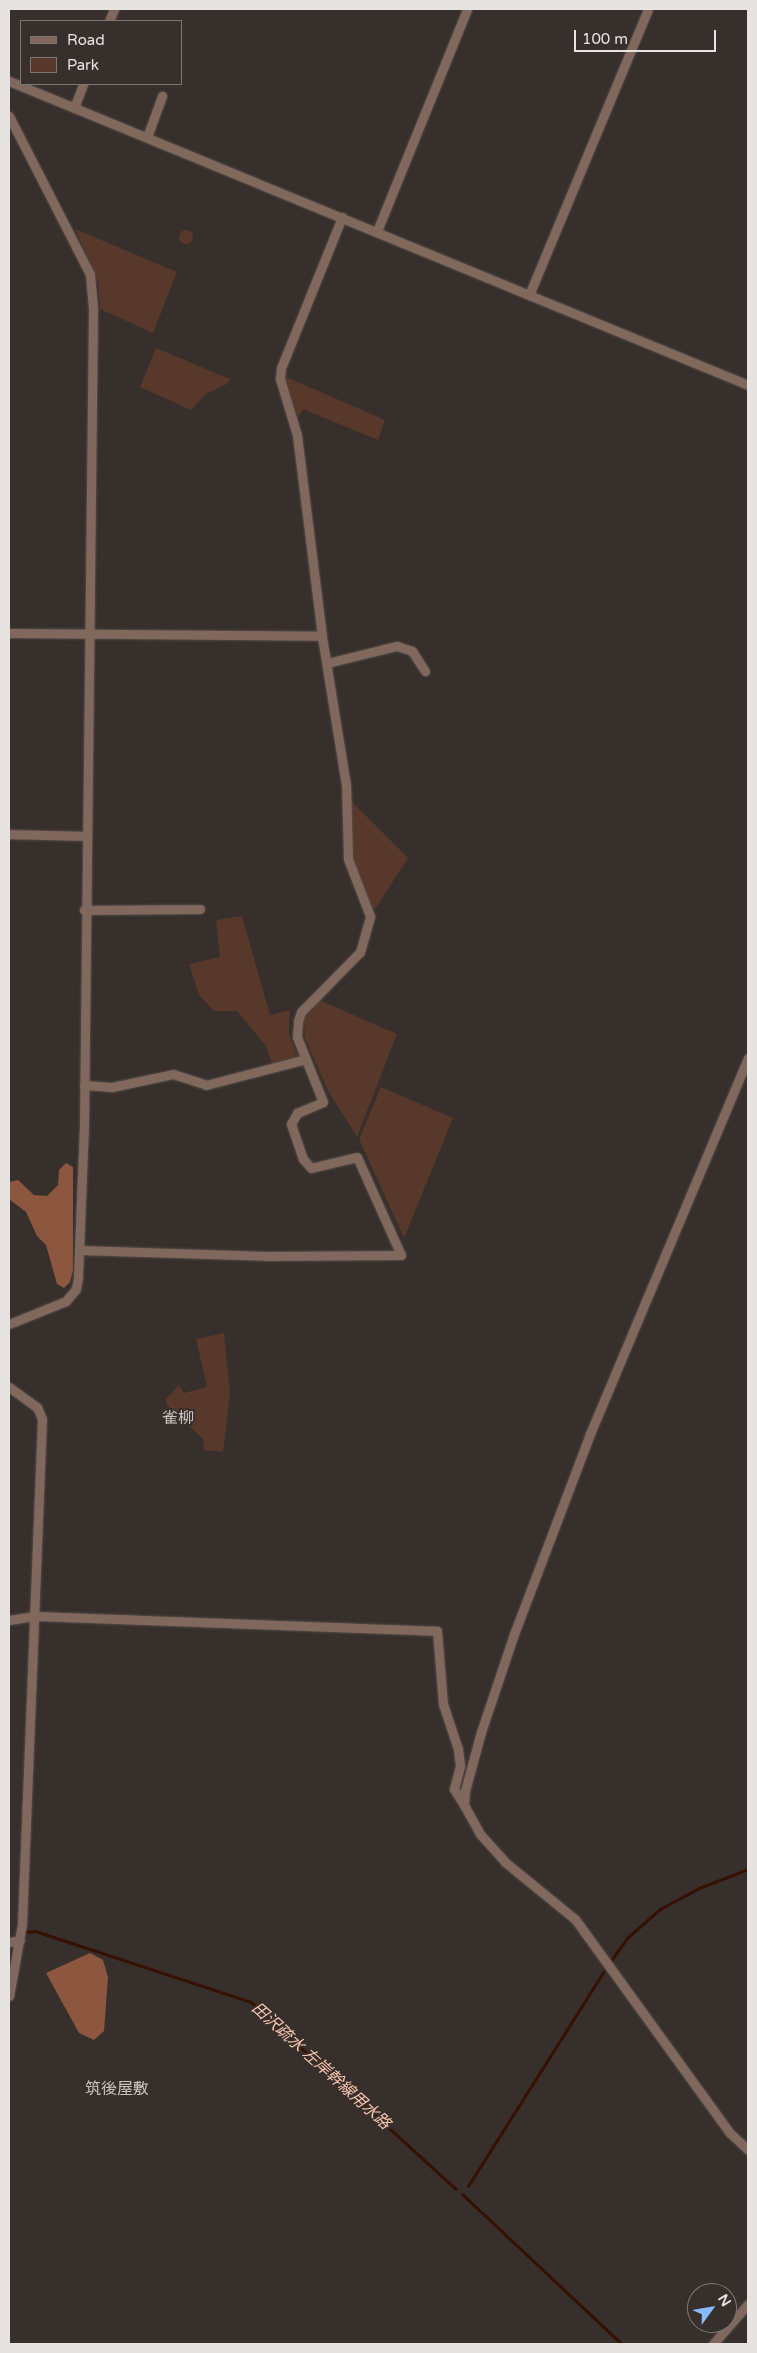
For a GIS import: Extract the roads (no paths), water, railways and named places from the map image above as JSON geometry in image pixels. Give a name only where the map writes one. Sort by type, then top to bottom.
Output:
[{"type":"street","points":[[377,231],[467,9]]},
{"type":"street","points":[[529,295],[648,9]]},
{"type":"street","points":[[9,81],[748,385]]},
{"type":"street","points":[[74,108],[84,85]]},
{"type":"street","points":[[147,137],[162,96]]},
{"type":"street","points":[[9,116],[90,274],[93,374],[84,910],[84,1085],[78,1278],[71,1297],[9,1324]]},
{"type":"street","points":[[79,1250],[266,1256],[402,1255],[356,1157],[310,1168],[303,1158],[291,1124],[293,1117],[323,1102],[298,1037],[301,1012],[360,952],[370,916],[348,859],[346,785],[322,636],[297,435],[283,389],[281,368],[342,217]]},
{"type":"street","points":[[9,633],[322,636]]},
{"type":"street","points":[[327,663],[397,646],[412,651],[425,671]]},
{"type":"street","points":[[9,834],[85,836]]},
{"type":"street","points":[[84,910],[200,910]]},
{"type":"street","points":[[464,1805],[465,1791],[481,1732],[508,1652],[587,1443],[748,1058]]},
{"type":"street","points":[[84,1085],[112,1087],[173,1074],[206,1086],[306,1059]]},
{"type":"street","points":[[9,1386],[37,1407],[42,1419],[20,1940],[9,1996]]},
{"type":"street","points":[[9,1620],[34,1616],[437,1631],[443,1704],[458,1749],[460,1766],[454,1788],[480,1834],[505,1862],[575,1919],[729,2132],[748,2150]]},
{"type":"street","points":[[9,1942],[20,1940]]},
{"type":"street","points":[[713,2344],[748,2304]]},
{"type":"waterway","points":[[612,1959],[628,1937],[660,1909],[699,1888],[748,1869]]},
{"type":"waterway","name":"田沢疏水 左岸幹線用水路","points":[[24,1932],[35,1931],[251,2002],[456,2189]]},
{"type":"waterway","points":[[468,2186],[604,1971]]},
{"type":"waterway","name":"田沢疏水 左岸幹線用水路","points":[[462,2194],[622,2344]]},
{"type":"district","name":"雀柳","points":[[178,1418]]},
{"type":"district","name":"筑後屋敷","points":[[117,2089]]}]
